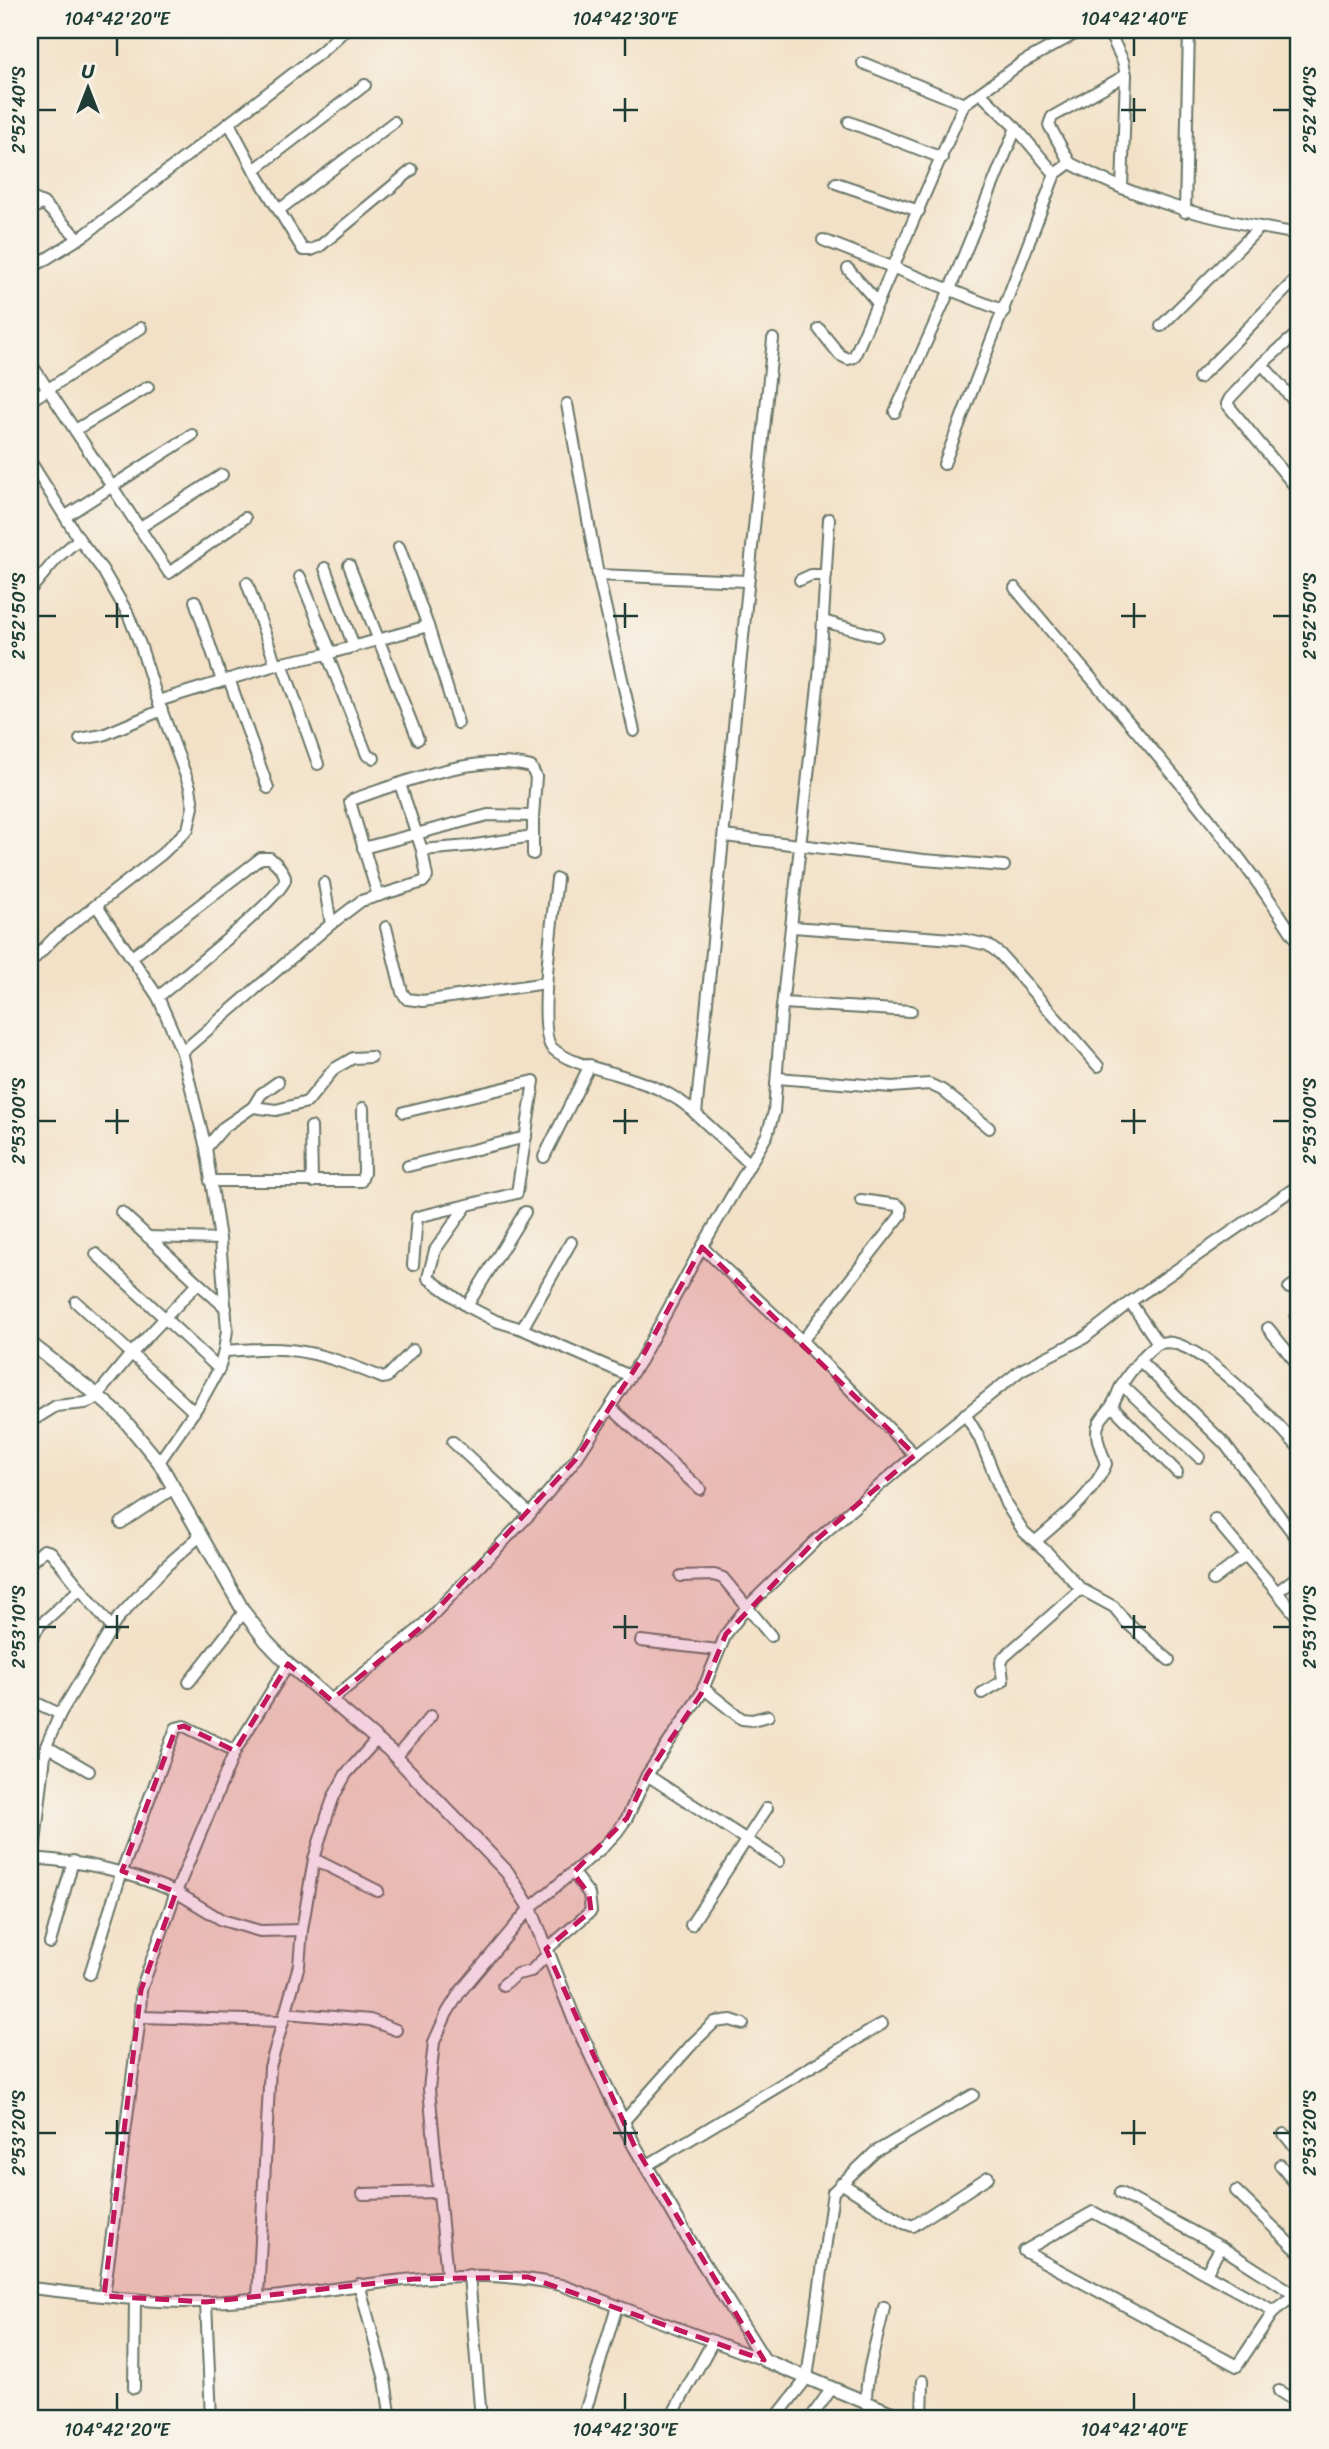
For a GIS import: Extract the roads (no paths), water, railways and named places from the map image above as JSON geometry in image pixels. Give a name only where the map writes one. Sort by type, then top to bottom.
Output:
[{"type":"street","points":[[30,269],[79,239],[321,52],[345,30]]},
{"type":"street","points":[[819,329],[840,355],[848,359],[854,357],[964,104],[1023,62],[1082,30]]},
{"type":"street","points":[[1108,30],[1123,61],[1126,75],[1122,188]]},
{"type":"street","points":[[1185,212],[1189,30]]},
{"type":"street","points":[[863,63],[964,104]]},
{"type":"street","points":[[1126,75],[1052,117],[1049,125],[1070,163],[1122,188],[1185,212],[1299,234]]},
{"type":"street","points":[[254,170],[365,85]]},
{"type":"street","points":[[980,93],[1016,128],[1055,174]]},
{"type":"street","points":[[279,210],[394,122]]},
{"type":"street","points":[[849,122],[942,158]]},
{"type":"street","points":[[229,123],[303,250],[320,246],[412,170]]},
{"type":"street","points":[[895,412],[950,289],[1016,128]]},
{"type":"street","points":[[944,464],[1055,174],[1070,163]]},
{"type":"street","points":[[836,183],[919,211]]},
{"type":"street","points":[[30,197],[43,203],[79,239]]},
{"type":"street","points":[[30,211],[43,203]]},
{"type":"street","points":[[1161,326],[1260,227]]},
{"type":"street","points":[[823,240],[1004,311]]},
{"type":"street","points":[[848,269],[878,303]]},
{"type":"street","points":[[1199,378],[1299,275]]},
{"type":"street","points":[[30,401],[141,328]]},
{"type":"street","points":[[1299,333],[1262,364],[1230,398],[1227,406],[1299,491]]},
{"type":"street","points":[[696,1114],[773,339]]},
{"type":"street","points":[[30,362],[169,573],[245,518]]},
{"type":"street","points":[[1262,364],[1299,407]]},
{"type":"street","points":[[75,430],[148,387]]},
{"type":"street","points":[[567,404],[598,575],[634,731]]},
{"type":"street","points":[[66,516],[192,435]]},
{"type":"street","points":[[30,461],[102,569],[128,614],[190,787],[193,807],[191,823],[179,840],[54,938],[30,963]]},
{"type":"street","points":[[30,484],[38,474]]},
{"type":"street","points":[[139,528],[222,475]]},
{"type":"street","points":[[331,1700],[419,1629],[530,1514],[576,1459],[630,1376],[771,1125],[820,668],[830,519]]},
{"type":"street","points":[[30,590],[58,557],[79,538]]},
{"type":"street","points":[[399,547],[428,626],[458,723]]},
{"type":"street","points":[[349,565],[418,739]]},
{"type":"street","points":[[325,568],[354,647]]},
{"type":"street","points":[[598,575],[747,581]]},
{"type":"street","points":[[800,580],[811,575],[826,575]]},
{"type":"street","points":[[300,577],[367,755],[374,758]]},
{"type":"street","points":[[247,583],[318,764]]},
{"type":"street","points":[[1016,588],[1176,778],[1236,855],[1299,944]]},
{"type":"street","points":[[195,601],[268,788]]},
{"type":"street","points":[[822,621],[877,636]]},
{"type":"street","points":[[80,740],[103,735],[160,705],[225,680],[428,626]]},
{"type":"street","points":[[378,896],[351,801],[400,784],[474,765],[526,765],[533,769],[536,777],[533,854]]},
{"type":"street","points":[[183,1052],[356,904],[426,879],[428,874],[422,850],[400,784]]},
{"type":"street","points":[[363,848],[488,815],[533,816]]},
{"type":"street","points":[[422,850],[533,836]]},
{"type":"street","points":[[724,836],[924,860],[1004,866]]},
{"type":"street","points":[[132,957],[261,858],[270,858],[279,867],[285,880],[268,901],[236,932],[158,997]]},
{"type":"street","points":[[557,879],[546,983],[547,1041],[562,1054],[660,1090],[687,1105],[749,1163]]},
{"type":"street","points":[[324,883],[331,923]]},
{"type":"street","points":[[96,905],[158,997],[183,1052],[206,1148],[220,1239],[227,1330],[224,1351],[219,1369],[194,1412],[159,1462]]},
{"type":"street","points":[[386,927],[402,992],[407,999],[423,1001],[546,983]]},
{"type":"street","points":[[793,927],[966,940],[988,945],[1000,954],[1098,1066]]},
{"type":"street","points":[[783,1003],[911,1012]]},
{"type":"street","points":[[253,1107],[276,1110],[307,1102],[334,1069],[354,1058],[371,1057]]},
{"type":"street","points":[[544,1157],[590,1065]]},
{"type":"street","points":[[777,1077],[892,1087],[929,1084],[942,1090],[989,1128]]},
{"type":"street","points":[[404,1112],[534,1081],[517,1193],[417,1217],[413,1265]]},
{"type":"street","points":[[206,1148],[224,1127],[253,1107],[261,1094],[278,1082]]},
{"type":"street","points":[[210,1181],[356,1182],[364,1179],[363,1108]]},
{"type":"street","points":[[311,1127],[312,1182]]},
{"type":"street","points":[[408,1166],[526,1137]]},
{"type":"street","points":[[447,2276],[429,2090],[434,2042],[460,1992],[530,1908],[617,1832],[647,1775],[703,1688],[726,1634],[747,1607],[815,1541],[915,1455],[1021,1370],[1084,1338],[1130,1302],[1299,1185]]},
{"type":"street","points":[[802,1341],[901,1215],[901,1208],[897,1205],[861,1200]]},
{"type":"street","points":[[467,1205],[435,1250],[428,1278],[467,1306],[496,1321],[522,1329],[630,1376]]},
{"type":"street","points":[[121,1212],[226,1308]]},
{"type":"street","points":[[467,1306],[525,1212]]},
{"type":"street","points":[[148,1237],[220,1239]]},
{"type":"street","points":[[522,1329],[571,1242]]},
{"type":"street","points":[[702,1247],[802,1341],[915,1455]]},
{"type":"street","points":[[96,1254],[219,1369]]},
{"type":"street","points":[[1289,1288],[1299,1281]]},
{"type":"street","points":[[30,1422],[56,1406],[85,1403],[97,1395],[131,1354],[198,1283]]},
{"type":"street","points":[[76,1302],[194,1412]]},
{"type":"street","points":[[1130,1302],[1158,1343]]},
{"type":"street","points":[[1268,1328],[1299,1366]]},
{"type":"street","points":[[1036,1541],[1098,1483],[1106,1464],[1098,1440],[1098,1424],[1112,1406],[1122,1385],[1158,1343],[1169,1341],[1184,1344],[1203,1356],[1264,1408],[1299,1448]]},
{"type":"street","points":[[30,1343],[121,1416],[159,1462],[244,1612],[288,1664],[396,1757],[507,1872],[530,1908],[577,2026],[646,2166],[764,2360]]},
{"type":"street","points":[[224,1351],[284,1349],[356,1366],[383,1378],[414,1350]]},
{"type":"street","points":[[1140,1361],[1225,1444],[1299,1540]]},
{"type":"street","points":[[1122,1385],[1199,1457]]},
{"type":"street","points":[[1112,1406],[1177,1472]]},
{"type":"street","points":[[610,1407],[700,1489]]},
{"type":"street","points":[[965,1414],[979,1437],[1013,1516],[1024,1531],[1081,1589],[1114,1607],[1126,1622],[1169,1660]]},
{"type":"street","points":[[453,1443],[530,1514]]},
{"type":"street","points":[[121,1523],[174,1488]]},
{"type":"street","points":[[1215,1519],[1299,1619]]},
{"type":"street","points":[[201,1535],[166,1566],[118,1618],[60,1714],[46,1746],[35,1843],[30,1857],[73,1861],[122,1871],[176,1892],[222,1920],[260,1931],[302,1930]]},
{"type":"street","points":[[30,1563],[44,1550],[51,1552],[112,1628]]},
{"type":"street","points":[[1213,1580],[1246,1555]]},
{"type":"street","points":[[1277,1592],[1299,1575]]},
{"type":"street","points":[[681,1576],[719,1576],[771,1636]]},
{"type":"street","points":[[30,1640],[40,1625],[80,1589]]},
{"type":"street","points":[[982,1693],[1003,1681],[1001,1663],[1010,1650],[1081,1589]]},
{"type":"street","points":[[189,1682],[244,1612]]},
{"type":"street","points":[[641,1642],[718,1650]]},
{"type":"street","points":[[104,2296],[140,2017],[141,1990],[176,1892],[235,1751],[288,1664]]},
{"type":"street","points":[[703,1688],[742,1719],[752,1720],[768,1716]]},
{"type":"street","points":[[30,1700],[60,1714]]},
{"type":"street","points":[[396,1757],[431,1716]]},
{"type":"street","points":[[90,1974],[122,1871],[176,1728],[184,1726],[235,1751]]},
{"type":"street","points":[[258,2297],[270,2067],[299,1965],[314,1859],[334,1796],[346,1774],[376,1739]]},
{"type":"street","points":[[46,1746],[89,1771]]},
{"type":"street","points":[[30,1759],[44,1764]]},
{"type":"street","points":[[647,1775],[779,1861]]},
{"type":"street","points":[[691,1925],[767,1808]]},
{"type":"street","points":[[314,1859],[378,1891]]},
{"type":"street","points":[[50,1943],[73,1861]]},
{"type":"street","points":[[503,1985],[517,1974],[531,1971],[547,1951],[591,1911],[589,1894],[573,1873]]},
{"type":"street","points":[[140,2017],[370,2020],[396,2030]]},
{"type":"street","points":[[623,2122],[715,2022],[731,2020],[743,2024]]},
{"type":"street","points":[[646,2166],[882,2024]]},
{"type":"street","points":[[775,2419],[807,2378],[833,2192],[875,2152],[973,2095]]},
{"type":"street","points":[[1284,2134],[1299,2152]]},
{"type":"street","points":[[1280,2165],[1299,2188]]},
{"type":"street","points":[[841,2183],[908,2226],[913,2226],[988,2177]]},
{"type":"street","points":[[1236,2191],[1299,2252]]},
{"type":"street","points":[[363,2194],[438,2192]]},
{"type":"street","points":[[1120,2193],[1221,2247],[1298,2294],[1274,2311],[1237,2366],[1024,2251],[1093,2212],[1274,2311]]},
{"type":"street","points":[[1206,2273],[1221,2247]]},
{"type":"street","points":[[469,2275],[481,2419]]},
{"type":"street","points":[[30,2288],[135,2299],[206,2302],[447,2276],[528,2277],[561,2285],[764,2360],[906,2419]]},
{"type":"street","points":[[359,2284],[385,2380],[391,2419]]},
{"type":"street","points":[[134,2388],[135,2299]]},
{"type":"street","points":[[206,2302],[211,2419]]},
{"type":"street","points":[[583,2419],[617,2305]]},
{"type":"street","points":[[866,2402],[868,2367],[875,2352],[884,2307]]},
{"type":"street","points":[[670,2419],[713,2341]]},
{"type":"street","points":[[922,2419],[923,2381]]},
{"type":"street","points":[[810,2419],[832,2388]]},
{"type":"street","points":[[1279,2391],[1299,2404]]},
{"type":"street","points":[[1293,2419],[1299,2410]]}]
